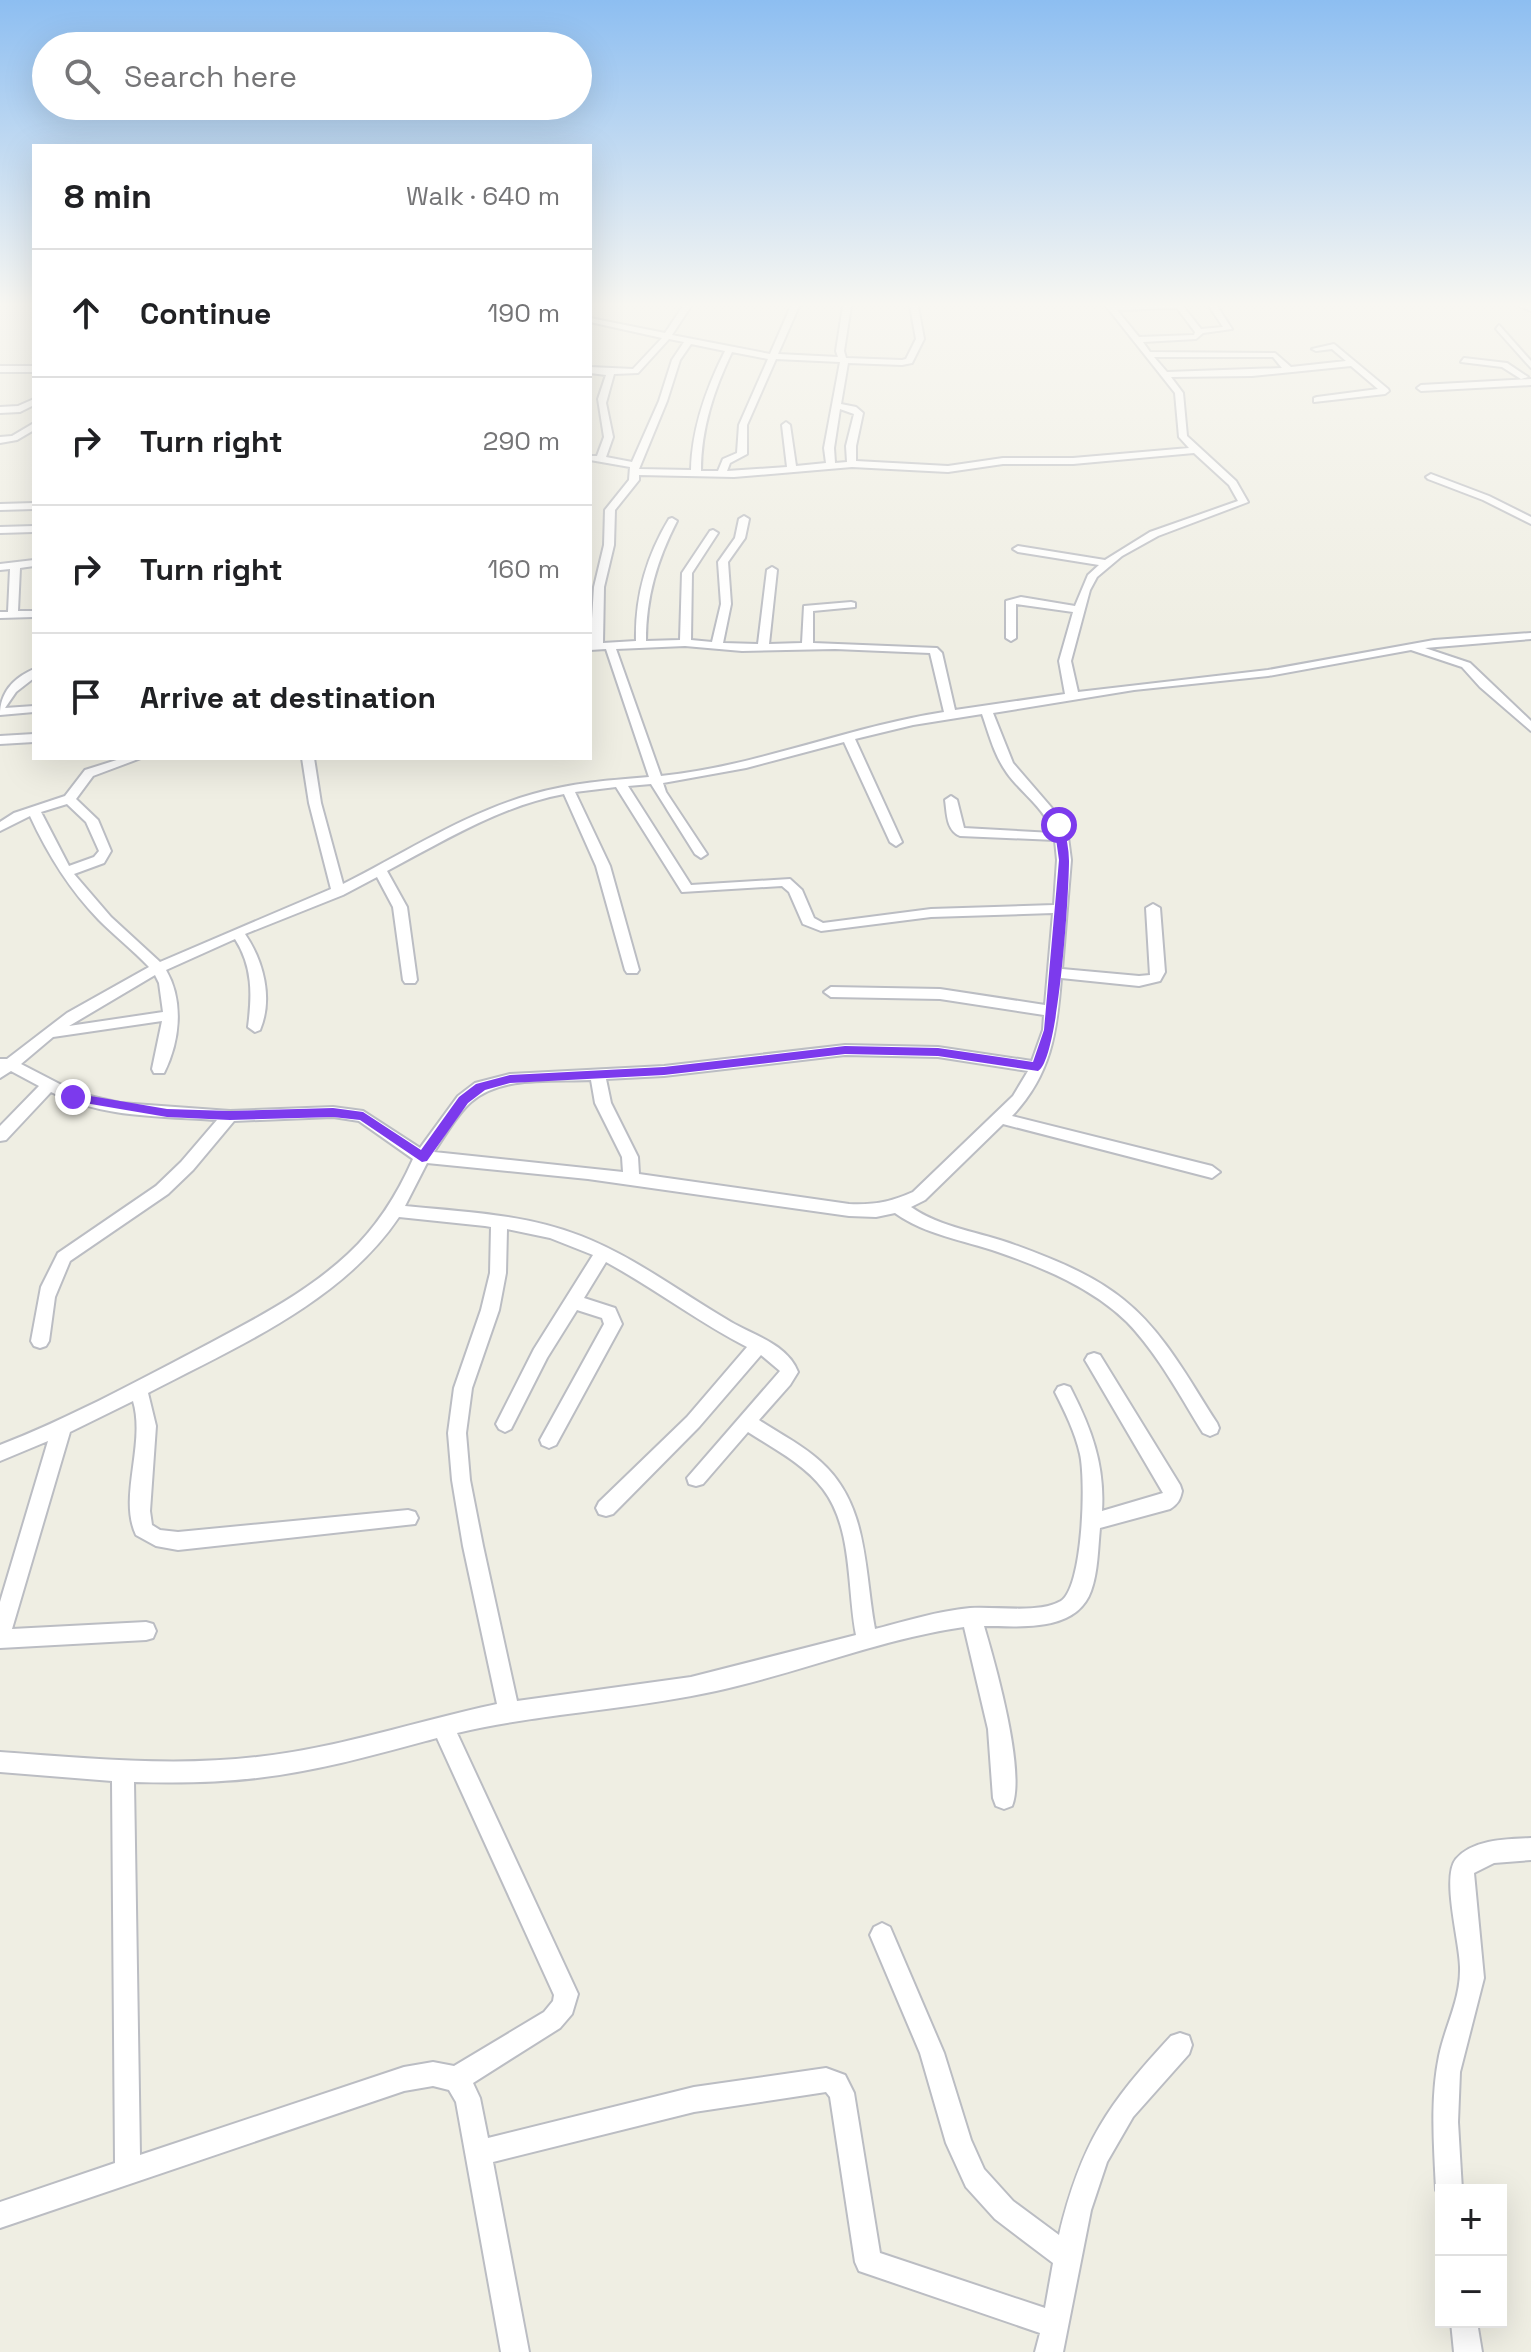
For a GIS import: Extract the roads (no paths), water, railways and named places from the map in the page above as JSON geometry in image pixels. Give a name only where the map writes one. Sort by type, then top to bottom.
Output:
[{"type":"street","points":[[604,416],[610,436],[596,458],[636,468],[696,473],[792,471],[852,464],[948,469],[1003,461],[1073,461],[1198,450]]},
{"type":"street","points":[[657,416],[634,480],[610,513],[609,545],[599,587],[599,646],[656,780],[701,854]]},
{"type":"street","points":[[696,473],[695,452],[705,416]]},
{"type":"street","points":[[722,473],[726,461],[742,454],[743,425],[747,416]]},
{"type":"street","points":[[831,466],[829,448],[834,416]]},
{"type":"street","points":[[852,464],[851,446],[858,416]]},
{"type":"street","points":[[1069,697],[1072,692],[1065,661],[1079,610],[1093,575],[1106,563],[1154,534],[1243,502],[1240,493],[1183,437],[1182,416]]},
{"type":"street","points":[[786,425],[792,471]]},
{"type":"street","points":[[0,440],[14,438],[32,427]]},
{"type":"street","points":[[1431,477],[1486,498],[1531,521]]},
{"type":"street","points":[[0,507],[32,506]]},
{"type":"street","points":[[717,646],[726,604],[723,562],[740,538],[744,519]]},
{"type":"street","points":[[641,644],[640,615],[648,570],[672,521]]},
{"type":"street","points":[[0,530],[32,529]]},
{"type":"street","points":[[685,643],[687,573],[713,533]]},
{"type":"street","points":[[1018,549],[1106,563]]},
{"type":"street","points":[[0,567],[32,563]]},
{"type":"street","points":[[13,615],[15,566]]},
{"type":"street","points":[[763,647],[772,570]]},
{"type":"street","points":[[1011,638],[1011,601],[1079,610]]},
{"type":"street","points":[[807,646],[808,608],[851,605]]},
{"type":"street","points":[[0,615],[32,614]]},
{"type":"street","points":[[3,1067],[97,1000],[158,966],[338,892],[499,810],[568,789],[730,768],[848,737],[1069,697],[1268,673],[1411,646],[1531,636]]},
{"type":"street","points":[[599,646],[685,643],[933,650],[951,716]]},
{"type":"street","points":[[1411,646],[1466,665],[1531,727]]},
{"type":"street","points":[[0,709],[12,690],[32,674]]},
{"type":"street","points":[[0,709],[32,709]]},
{"type":"street","points":[[3,1067],[73,1097],[120,1108],[230,1116],[333,1112],[363,1116],[422,1157],[631,1178],[849,1210],[876,1211],[898,1206],[919,1196],[1018,1100],[1038,1067],[1050,1030],[1064,860],[1062,837],[1059,825],[1049,811],[1011,770],[987,711]]},
{"type":"street","points":[[848,737],[896,842]]},
{"type":"street","points":[[0,740],[32,738]]},
{"type":"street","points":[[308,760],[315,803],[338,892]]},
{"type":"street","points":[[0,827],[18,816],[69,799],[89,773],[112,761]]},
{"type":"street","points":[[620,784],[669,858],[683,886],[692,891],[785,882],[795,890],[808,921],[821,927],[931,913],[1059,909]]},
{"type":"street","points":[[568,789],[603,866],[632,970]]},
{"type":"street","points":[[66,872],[99,860],[105,851],[92,820],[69,799]]},
{"type":"street","points":[[951,800],[960,832],[1062,837]]},
{"type":"street","points":[[34,811],[66,872],[92,905],[158,966],[170,990],[172,1015],[159,1069]]},
{"type":"street","points":[[380,870],[400,907],[410,980]]},
{"type":"street","points":[[1054,973],[1139,981],[1155,978],[1158,972],[1153,908]]},
{"type":"street","points":[[237,932],[258,969],[255,1027]]},
{"type":"street","points":[[831,992],[940,994],[1051,1011]]},
{"type":"street","points":[[49,1034],[172,1015]]},
{"type":"street","points":[[0,1453],[61,1430],[138,1389],[310,1293],[344,1268],[396,1211],[422,1157],[463,1100],[480,1087],[510,1079],[664,1071],[845,1050],[938,1052],[1038,1067]]},
{"type":"street","points":[[598,1074],[603,1103],[630,1157],[631,1178]]},
{"type":"street","points":[[0,1136],[48,1086]]},
{"type":"street","points":[[40,1341],[46,1295],[54,1272],[64,1257],[162,1190],[230,1116]]},
{"type":"street","points":[[1000,1118],[1212,1172]]},
{"type":"street","points":[[898,1206],[927,1223],[1004,1247],[1062,1271],[1104,1293],[1134,1318],[1158,1348],[1210,1428]]},
{"type":"street","points":[[396,1211],[499,1223],[572,1239],[653,1279],[758,1346],[783,1358],[789,1372],[696,1478]]},
{"type":"street","points":[[499,1223],[498,1273],[490,1310],[463,1388],[457,1433],[461,1480],[473,1546],[509,1712]]},
{"type":"street","points":[[505,1424],[529,1374],[603,1253]]},
{"type":"street","points":[[549,1440],[613,1324],[609,1313],[574,1302]]},
{"type":"street","points":[[606,1508],[693,1422],[758,1346]]},
{"type":"street","points":[[1091,1522],[1163,1503],[1171,1498],[1173,1491],[1170,1481],[1094,1360]]},
{"type":"street","points":[[138,1389],[146,1410],[149,1436],[139,1508],[143,1529],[156,1538],[178,1541],[408,1518]]},
{"type":"street","points":[[0,1762],[123,1773],[193,1774],[260,1768],[340,1754],[509,1712],[619,1699],[718,1681],[929,1624],[971,1617],[1039,1616],[1059,1611],[1075,1602],[1083,1585],[1095,1496],[1094,1463],[1083,1430],[1064,1392]]},
{"type":"street","points":[[747,1422],[815,1468],[834,1489],[846,1513],[854,1545],[857,1593],[867,1641]]},
{"type":"street","points":[[61,1430],[0,1638],[146,1631]]},
{"type":"street","points":[[971,1617],[998,1712],[1004,1758],[1004,1798]]},
{"type":"street","points":[[0,2215],[404,2079],[433,2074],[456,2079],[552,2020],[564,2006],[566,1994],[443,1727]]},
{"type":"street","points":[[123,1773],[128,2172]]},
{"type":"street","points":[[1449,2184],[1445,2109],[1451,2053],[1465,2018],[1472,1977],[1461,1889],[1463,1868],[1476,1855],[1495,1850],[1531,1849]]},
{"type":"street","points":[[882,1935],[932,2053],[959,2143],[975,2178],[1004,2210],[1070,2259]]},
{"type":"street","points":[[1049,2352],[1083,2195],[1108,2132],[1144,2084],[1180,2045]]},
{"type":"street","points":[[456,2079],[468,2098],[515,2352]]},
{"type":"street","points":[[479,2153],[603,2119],[693,2100],[789,2083],[826,2080],[836,2084],[842,2093],[868,2262],[1056,2325]]},
{"type":"street","points":[[1465,2328],[1468,2352]]}]
